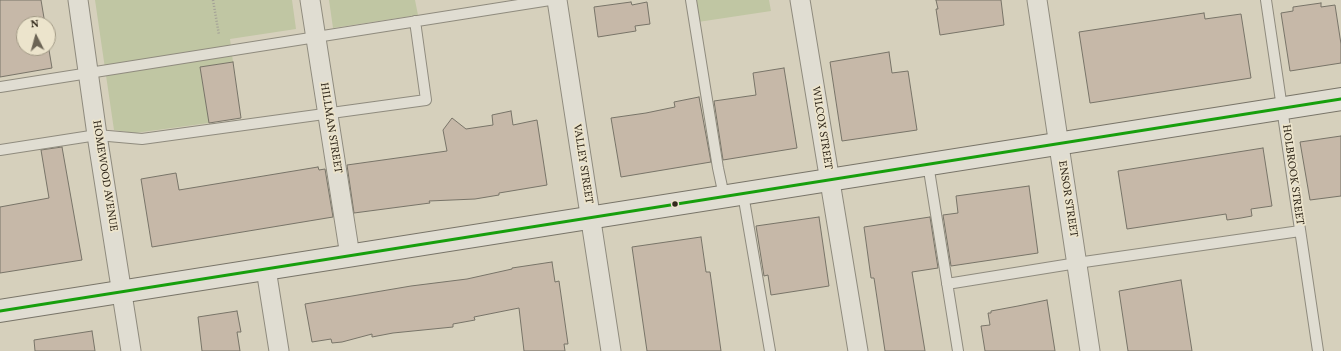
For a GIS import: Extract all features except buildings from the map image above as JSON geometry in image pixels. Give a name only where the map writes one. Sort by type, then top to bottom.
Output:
[{"type":"main road","points":[[0,311],[1341,99]]},
{"type":"street","name":"HOMEWOOD AVENUE","points":[[78,0],[97,135],[131,351]]},
{"type":"street","name":"HILLMAN STREET","points":[[310,0],[350,256]]},
{"type":"street","name":"VALLEY STREET","points":[[557,0],[610,351]]},
{"type":"street","name":"WILCOX STREET","points":[[800,0],[858,351]]},
{"type":"street","name":"ENSOR STREET","points":[[1037,0],[1090,351]]},
{"type":"street","points":[[266,269],[279,351]]},
{"type":"lane","points":[[0,87],[550,0]]},
{"type":"lane","points":[[691,0],[718,168],[734,195],[770,351]]},
{"type":"lane","name":"HOLBROOK STREET","points":[[1266,0],[1318,351]]},
{"type":"lane","points":[[0,150],[97,135],[142,138],[426,100],[415,21]]},
{"type":"lane","points":[[928,164],[958,351]]},
{"type":"lane","points":[[947,284],[1077,263],[1300,231]]},
{"type":"path","points":[[213,0],[221,52]]},
{"type":"green space","points":[[95,0],[292,0],[296,29],[230,39],[233,62],[201,67],[209,123],[135,133],[114,130]]},
{"type":"green space","points":[[329,0],[415,0],[418,15],[333,28]]},
{"type":"green space","points":[[694,0],[769,0],[771,11],[698,22]]},
{"type":"transit line","points":[[0,311],[1341,99]]}]
